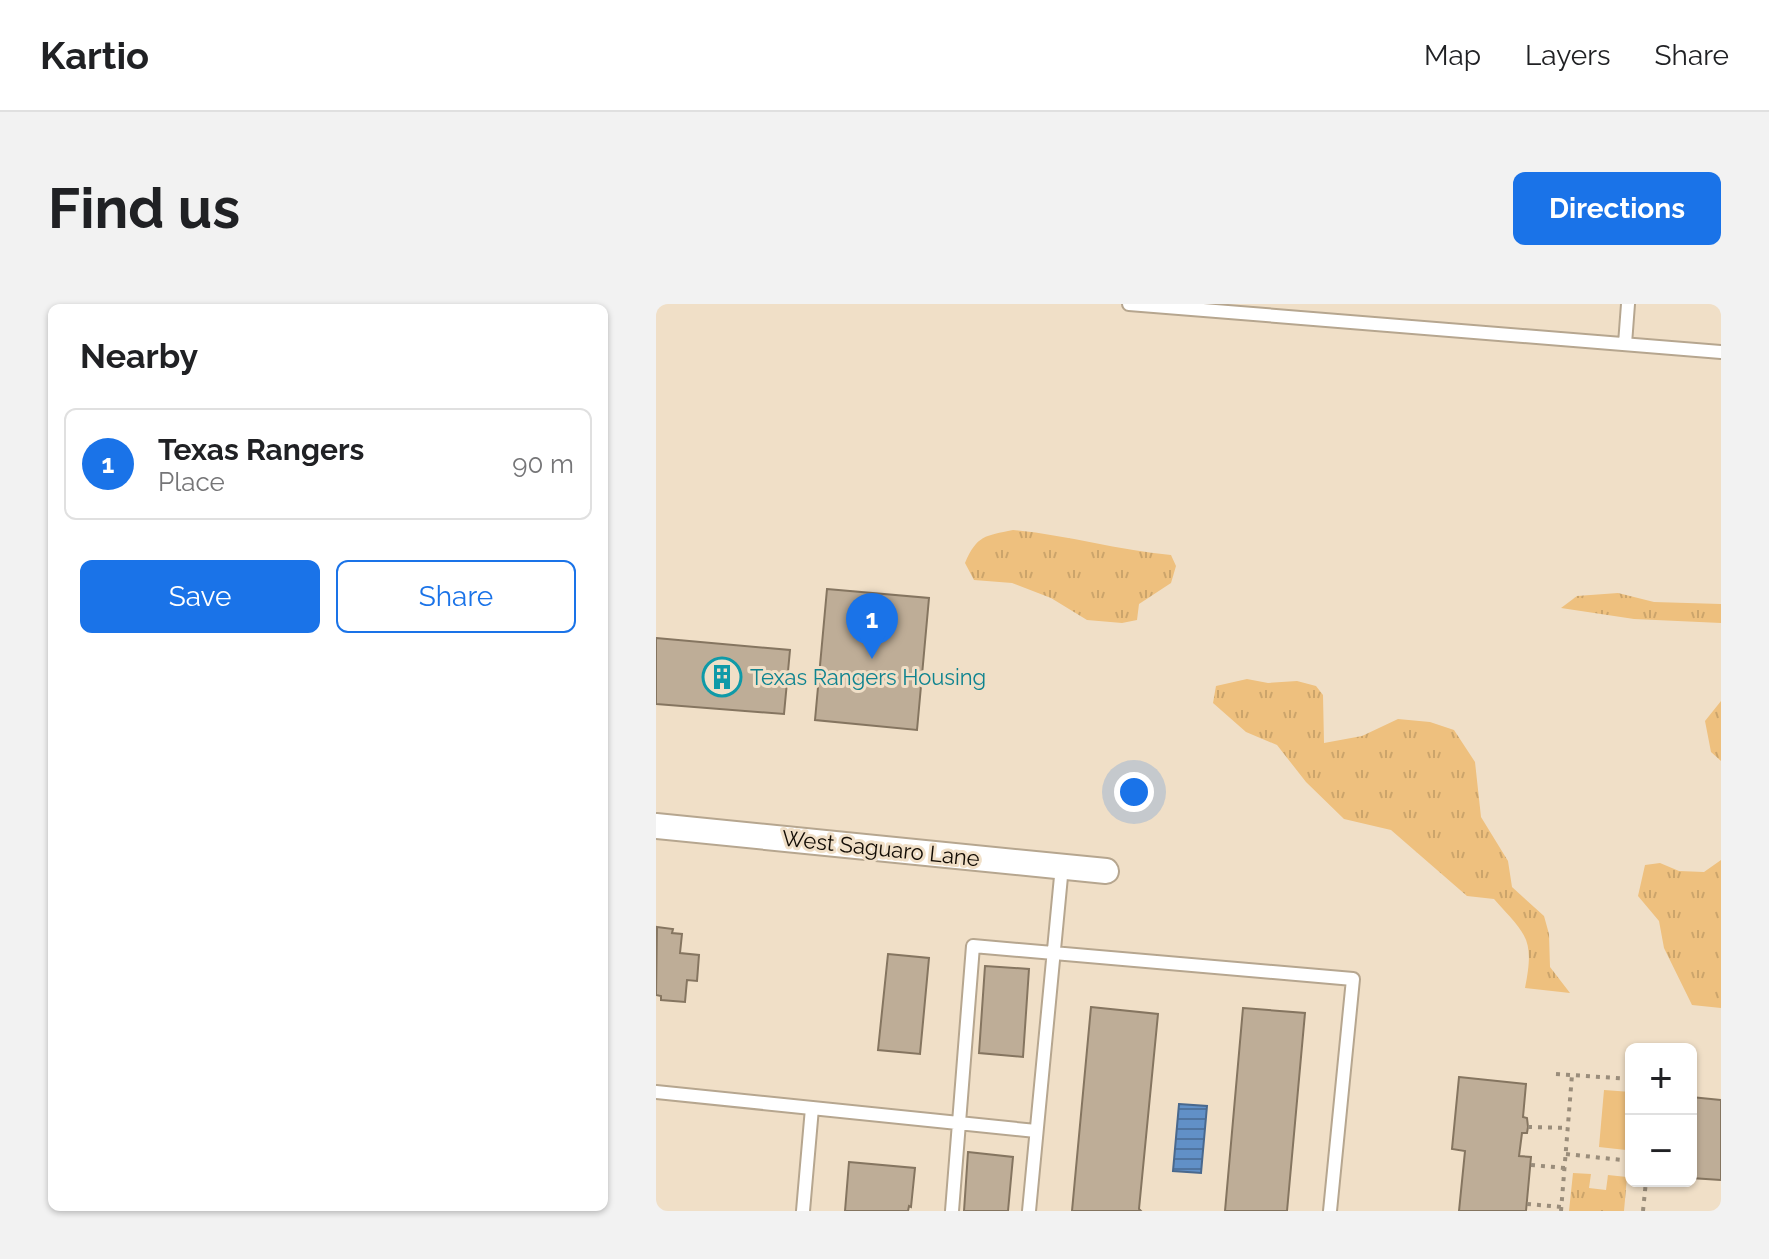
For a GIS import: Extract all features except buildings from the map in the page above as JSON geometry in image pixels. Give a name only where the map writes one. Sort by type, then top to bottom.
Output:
[{"type":"street","name":"West Saguaro Lane","points":[[656,826],[1106,871]]},
{"type":"lane","points":[[1129,304],[1721,352]]},
{"type":"lane","points":[[1625,344],[1628,304]]},
{"type":"lane","points":[[1029,1211],[1062,866]]},
{"type":"lane","points":[[952,1211],[973,946],[1353,979],[1330,1211]]},
{"type":"lane","points":[[656,1092],[1036,1131]]},
{"type":"lane","points":[[803,1211],[812,1108]]},
{"type":"path","points":[[1556,1074],[1625,1079]]},
{"type":"path","points":[[1527,1204],[1562,1209],[1572,1075]]},
{"type":"path","points":[[1528,1127],[1568,1128]]},
{"type":"path","points":[[1566,1154],[1625,1160]]},
{"type":"path","points":[[1531,1165],[1565,1168]]},
{"type":"path","points":[[1643,1211],[1645,1187]]},
{"type":"green space","points":[[1013,530],[1171,555],[1176,566],[1171,583],[1139,604],[1137,620],[1122,623],[1087,620],[1051,598],[1012,583],[974,580],[965,563],[974,547],[983,538]]},
{"type":"green space","points":[[1618,593],[1654,602],[1721,604],[1721,623],[1634,619],[1561,608],[1577,596]]},
{"type":"green space","points":[[1247,679],[1268,683],[1297,681],[1316,686],[1323,695],[1324,743],[1362,736],[1398,719],[1430,722],[1454,730],[1475,762],[1481,817],[1508,861],[1512,887],[1544,916],[1549,934],[1550,967],[1570,993],[1525,988],[1529,958],[1525,938],[1494,899],[1467,896],[1391,830],[1344,819],[1306,782],[1277,745],[1246,732],[1213,703],[1216,686]]},
{"type":"green space","points":[[1721,701],[1721,761],[1711,752],[1705,721]]},
{"type":"green space","points":[[1721,860],[1721,1008],[1692,1005],[1664,948],[1659,921],[1638,896],[1645,865],[1660,863],[1679,871],[1704,872]]},
{"type":"green space","points":[[1604,1090],[1625,1092],[1625,1150],[1599,1147]]},
{"type":"green space","points":[[1573,1173],[1591,1174],[1589,1188],[1606,1190],[1608,1175],[1625,1177],[1624,1211],[1569,1211]]},
{"type":"water","points":[[1179,1104],[1207,1106],[1201,1173],[1173,1171]]},
{"type":"place","name":"Texas Rangers","points":[[872,659]]},
{"type":"place","name":"Texas Rangers Housing","points":[[722,677]]}]
